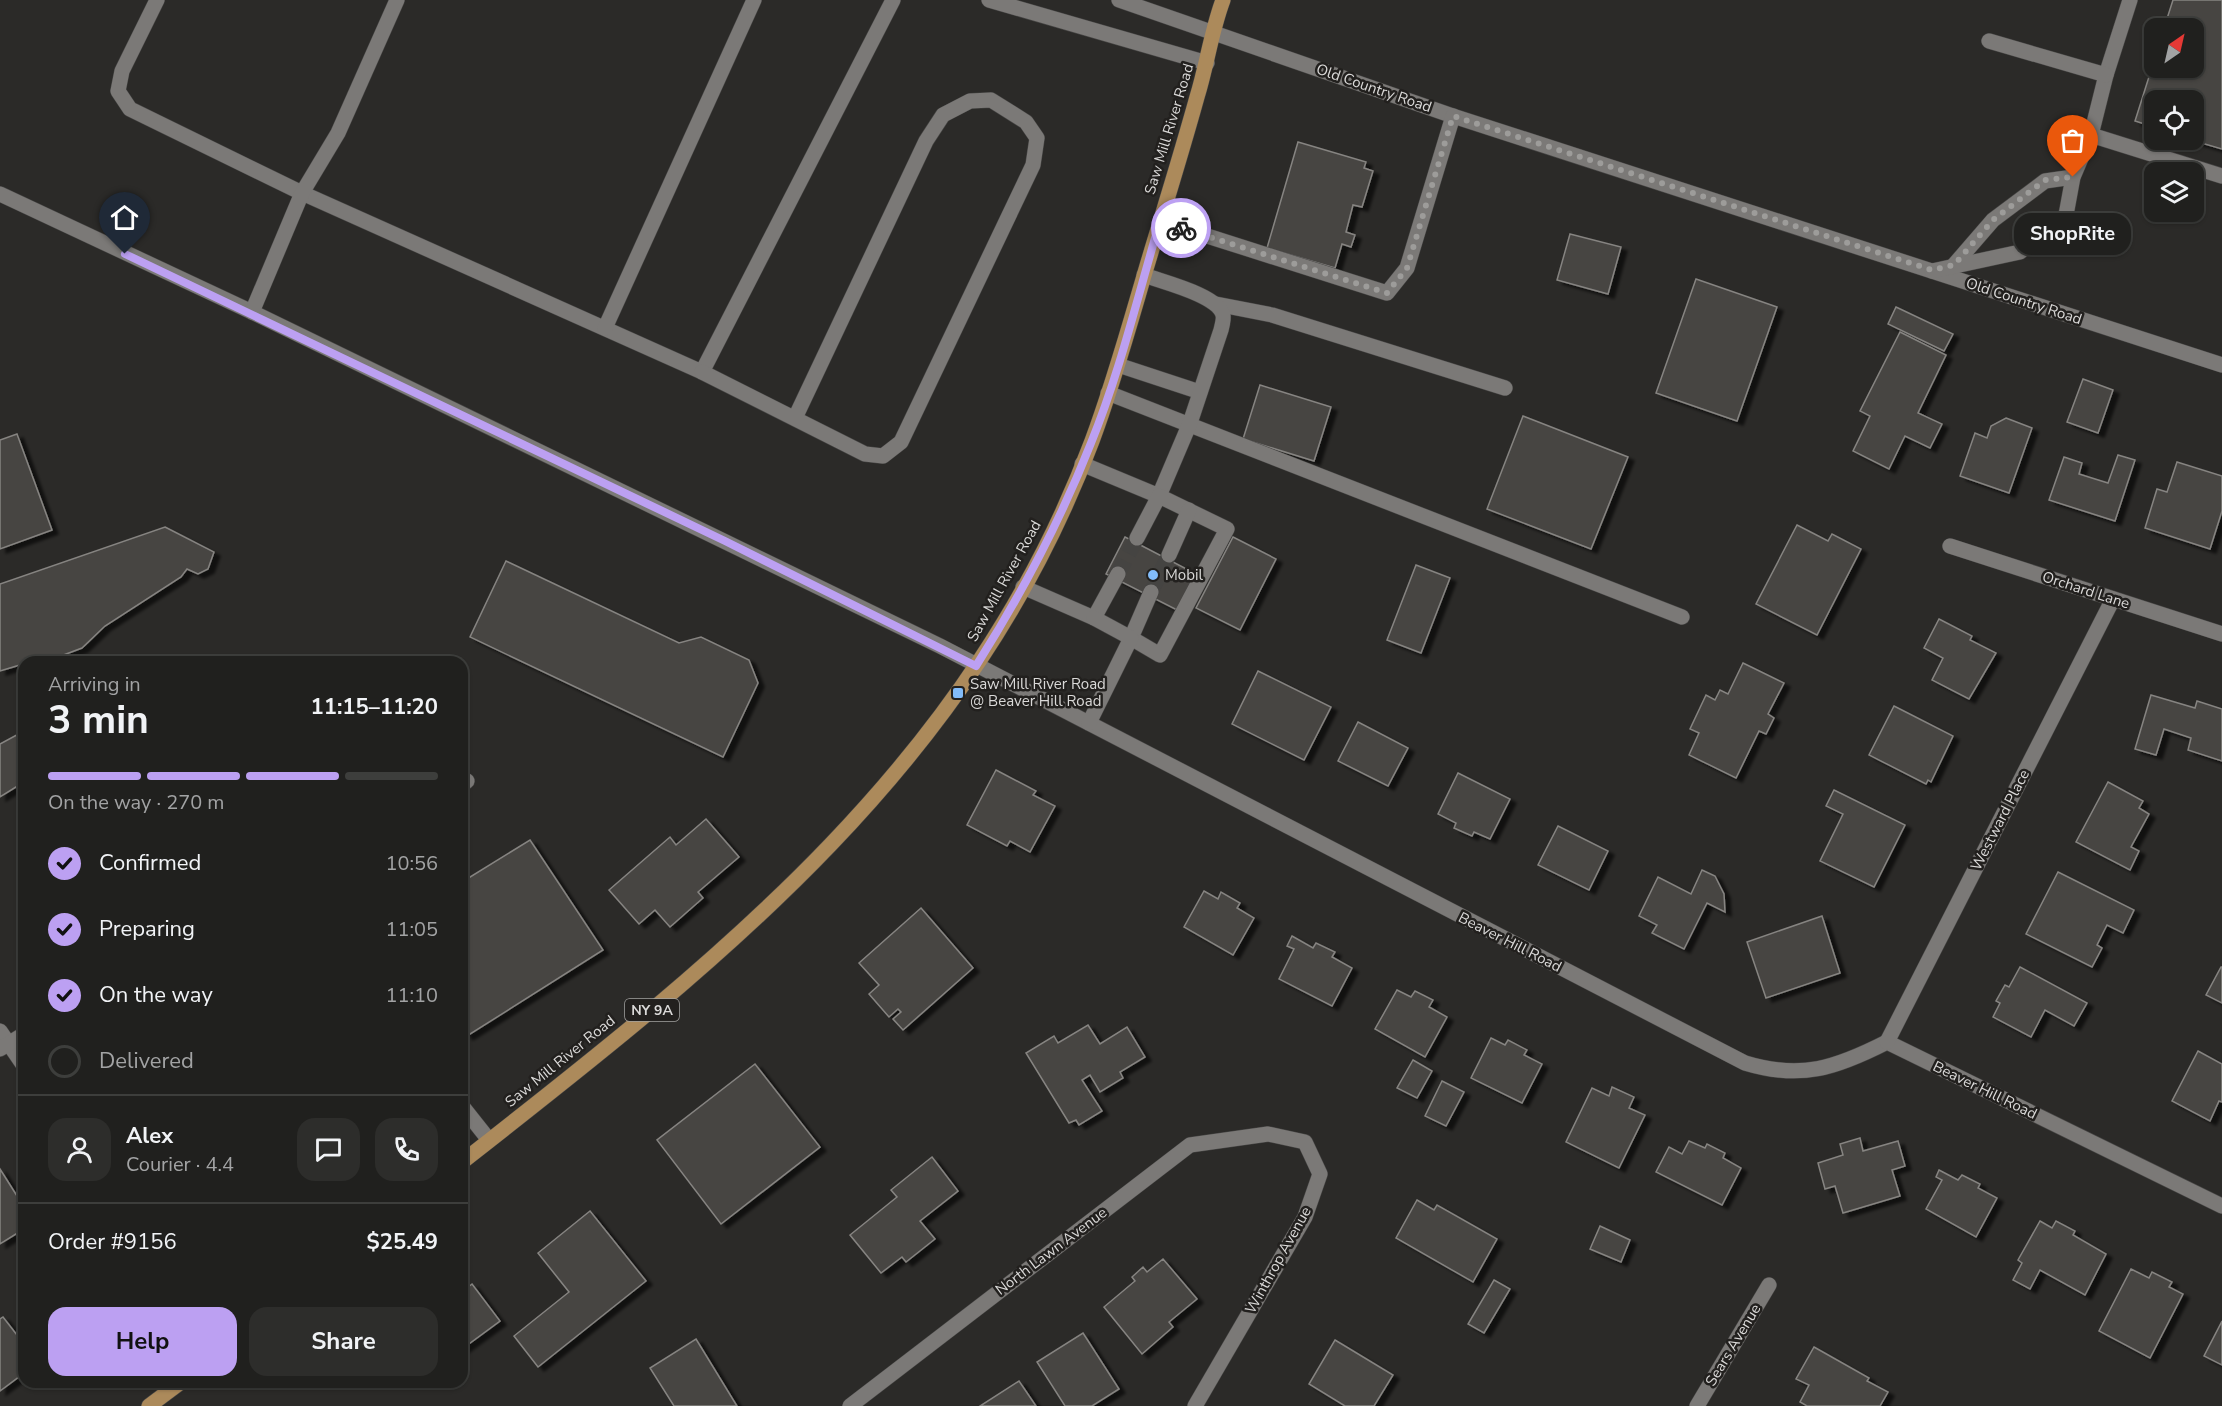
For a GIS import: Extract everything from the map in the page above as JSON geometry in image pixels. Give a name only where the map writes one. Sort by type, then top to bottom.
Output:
[{"type":"main road","name":"Saw Mill River Road","points":[[468,1157],[692,977],[786,892],[873,800],[927,734],[976,666],[1023,587],[1056,525],[1082,464],[1118,365],[1207,63],[1212,31],[1223,0]]},
{"type":"main road","points":[[149,1406],[173,1388]]},
{"type":"street","points":[[157,0],[122,71],[118,91],[130,109],[302,193],[702,372],[866,454],[883,456],[901,442],[1033,165],[1037,138],[1026,122],[991,100],[970,101],[943,115],[926,141],[795,418]]},
{"type":"street","points":[[252,312],[302,193],[339,133],[397,0]]},
{"type":"street","points":[[605,328],[754,0]]},
{"type":"street","points":[[702,372],[893,0]]},
{"type":"street","points":[[989,0],[1207,63]]},
{"type":"street","name":"Old Country Road","points":[[1119,0],[1453,116],[2222,365]]},
{"type":"street","points":[[1932,270],[2020,252],[2066,215],[2073,177],[2091,135],[2106,75],[2130,0]]},
{"type":"street","points":[[1989,41],[2106,75]]},
{"type":"street","points":[[1160,221],[1387,293],[1407,268],[1453,116]]},
{"type":"street","points":[[2091,135],[2222,176]]},
{"type":"street","points":[[1954,265],[1993,220],[2045,180],[2073,177]]},
{"type":"street","name":"Beaver Hill Road","points":[[0,194],[252,312],[811,583],[1089,723],[1745,1063],[1771,1071],[1798,1073],[1854,1059],[1887,1042],[2222,1206]]},
{"type":"street","points":[[1144,275],[1202,296],[1216,304],[1272,315],[1505,388]]},
{"type":"street","points":[[1137,538],[1160,496],[1190,423],[1221,330],[1223,316],[1216,304]]},
{"type":"street","points":[[1118,365],[1200,392]]},
{"type":"street","points":[[1108,393],[1190,423],[1541,564],[1683,617]]},
{"type":"street","points":[[1023,587],[1094,618],[1161,655],[1227,529],[1160,496],[1082,464]]},
{"type":"street","points":[[1169,555],[1189,510]]},
{"type":"street","name":"Orchard Lane","points":[[1950,546],[2222,634]]},
{"type":"street","points":[[1094,618],[1118,574]]},
{"type":"street","points":[[1089,723],[1151,592]]},
{"type":"street","name":"Westward Place","points":[[1887,1042],[2113,599]]},
{"type":"street","points":[[0,1031],[4,1046],[18,1060]]},
{"type":"street","points":[[4,1046],[18,1038]]},
{"type":"street","points":[[468,1114],[489,1140]]},
{"type":"street","name":"North Lawn Avenue","points":[[850,1406],[1191,1145],[1268,1134]]},
{"type":"street","name":"Winthrop Avenue","points":[[1195,1406],[1305,1217],[1320,1174],[1305,1142],[1268,1134]]},
{"type":"street","name":"Sears Avenue","points":[[1697,1406],[1770,1285]]},
{"type":"building","points":[[2173,0],[2222,0],[2222,149],[2204,144],[2204,90],[2145,90],[2149,78],[2204,78],[2204,18],[2167,18]]},
{"type":"building","points":[[2144,93],[2144,124],[2135,121]]},
{"type":"building","points":[[1298,142],[1366,162],[1364,168],[1373,171],[1362,207],[1353,205],[1346,232],[1355,235],[1351,247],[1342,244],[1335,268],[1267,248]]},
{"type":"building","points":[[1570,234],[1621,247],[1608,294],[1557,280]]},
{"type":"building","points":[[1696,279],[1777,307],[1737,421],[1656,393]]},
{"type":"building","points":[[1896,307],[1953,334],[1944,351],[1888,324]]},
{"type":"building","points":[[1900,332],[1946,355],[1918,413],[1942,424],[1930,448],[1905,436],[1889,469],[1853,451],[1870,416],[1860,411]]},
{"type":"building","points":[[2083,379],[2113,390],[2098,433],[2067,422]]},
{"type":"building","points":[[1260,385],[1331,407],[1314,461],[1243,439]]},
{"type":"building","points":[[1523,416],[1628,457],[1591,549],[1487,509]]},
{"type":"building","points":[[2006,418],[2032,428],[2009,493],[1960,476],[1975,433],[1987,438],[1991,426]]},
{"type":"building","points":[[17,434],[52,530],[0,549],[0,440]]},
{"type":"building","points":[[2118,455],[2135,460],[2115,521],[2049,500],[2064,457],[2082,463],[2079,474],[2108,483]]},
{"type":"building","points":[[2177,462],[2222,476],[2222,511],[2210,549],[2145,528],[2157,489],[2167,492]]},
{"type":"building","points":[[1797,525],[1828,541],[1832,534],[1861,549],[1817,635],[1756,604]]},
{"type":"building","points":[[165,527],[214,552],[208,569],[198,574],[187,569],[181,577],[105,626],[82,648],[61,656],[18,656],[18,666],[0,671],[0,584]]},
{"type":"building","name":"Mobil","points":[[1125,537],[1200,576],[1181,612],[1106,574]]},
{"type":"building","points":[[1233,537],[1276,559],[1240,630],[1196,608]]},
{"type":"building","points":[[506,561],[679,643],[701,637],[749,660],[758,683],[723,757],[470,637]]},
{"type":"building","points":[[1416,565],[1450,578],[1421,653],[1387,640]]},
{"type":"building","points":[[1939,619],[1972,636],[1970,640],[1996,653],[1969,699],[1932,680],[1943,658],[1924,648]]},
{"type":"building","points":[[1743,663],[1784,683],[1768,714],[1774,718],[1766,734],[1759,731],[1736,778],[1689,755],[1699,733],[1690,729],[1706,695],[1715,700],[1720,690],[1728,694]]},
{"type":"building","points":[[1258,671],[1331,707],[1304,760],[1232,724]]},
{"type":"building","points":[[2151,695],[2195,708],[2197,701],[2222,709],[2222,761],[2188,750],[2191,738],[2164,729],[2156,755],[2135,749]]},
{"type":"building","points":[[1894,706],[1953,736],[1931,782],[1928,780],[1926,784],[1869,755]]},
{"type":"building","points":[[1358,722],[1408,748],[1388,786],[1338,761]]},
{"type":"building","points":[[18,734],[18,786],[0,797],[0,744]]},
{"type":"building","points":[[996,770],[1036,791],[1033,795],[1055,806],[1030,852],[1010,841],[1007,846],[967,825]]},
{"type":"building","points":[[1458,773],[1510,799],[1490,839],[1474,832],[1472,836],[1454,828],[1456,823],[1438,814]]},
{"type":"building","points":[[2108,782],[2143,801],[2139,808],[2149,814],[2131,847],[2139,851],[2130,870],[2076,842]]},
{"type":"building","points":[[1834,790],[1905,825],[1874,887],[1820,861],[1843,814],[1826,806]]},
{"type":"building","points":[[706,819],[739,857],[698,892],[703,898],[670,927],[655,910],[639,924],[609,890],[670,837],[676,845]]},
{"type":"building","points":[[1558,826],[1608,851],[1589,890],[1538,865]]},
{"type":"building","points":[[530,840],[603,950],[468,1035],[468,878]]},
{"type":"building","points":[[1702,870],[1715,876],[1724,894],[1725,912],[1707,903],[1684,949],[1652,933],[1657,925],[1639,916],[1658,877],[1691,894]]},
{"type":"building","points":[[2058,872],[2134,910],[2123,933],[2107,925],[2097,945],[2102,948],[2092,967],[2026,934]]},
{"type":"building","points":[[1204,891],[1218,899],[1221,892],[1240,903],[1237,908],[1254,918],[1233,955],[1184,927]]},
{"type":"building","points":[[921,908],[973,968],[903,1030],[893,1019],[901,1012],[898,1009],[889,1017],[869,994],[879,985],[859,963]]},
{"type":"building","points":[[1822,916],[1840,973],[1766,998],[1747,942]]},
{"type":"building","points":[[1292,936],[1313,948],[1316,943],[1335,952],[1332,957],[1352,968],[1332,1006],[1279,979],[1294,949],[1287,946]]},
{"type":"building","points":[[2020,967],[2087,1003],[2074,1026],[2045,1010],[2031,1037],[1993,1017],[2000,1003],[1996,1001],[2005,985],[2009,987]]},
{"type":"building","points":[[2222,967],[2222,1003],[2206,995]]},
{"type":"building","points":[[1397,990],[1411,997],[1415,991],[1433,1000],[1429,1007],[1447,1017],[1425,1057],[1375,1029]]},
{"type":"building","points":[[1088,1025],[1100,1044],[1127,1027],[1145,1057],[1120,1072],[1123,1078],[1100,1092],[1090,1075],[1082,1080],[1102,1111],[1079,1125],[1076,1120],[1069,1123],[1026,1053],[1054,1036],[1058,1043]]},
{"type":"building","points":[[1491,1038],[1505,1045],[1508,1040],[1527,1050],[1524,1055],[1542,1064],[1522,1103],[1471,1078]]},
{"type":"building","points":[[2198,1051],[2222,1064],[2222,1102],[2219,1101],[2210,1121],[2172,1101]]},
{"type":"building","points":[[1413,1060],[1432,1071],[1417,1098],[1397,1088]]},
{"type":"building","points":[[755,1064],[820,1147],[721,1224],[657,1140]]},
{"type":"building","points":[[1442,1081],[1464,1092],[1446,1126],[1425,1116]]},
{"type":"building","points":[[1612,1087],[1634,1097],[1629,1108],[1645,1115],[1619,1168],[1566,1142],[1592,1088],[1609,1096]]},
{"type":"building","points":[[1860,1138],[1863,1151],[1898,1141],[1905,1166],[1892,1170],[1900,1196],[1843,1213],[1835,1186],[1825,1189],[1818,1163],[1843,1155],[1840,1144]]},
{"type":"building","points":[[1689,1141],[1705,1148],[1707,1144],[1725,1153],[1723,1158],[1741,1168],[1722,1205],[1656,1172],[1669,1147],[1682,1154]]},
{"type":"building","points":[[932,1157],[958,1191],[920,1221],[935,1239],[906,1262],[902,1257],[881,1273],[850,1235],[897,1197],[891,1190]]},
{"type":"building","points":[[0,1169],[18,1198],[18,1233],[0,1244]]},
{"type":"building","points":[[1939,1170],[1958,1180],[1962,1175],[1980,1184],[1978,1188],[1997,1198],[1976,1237],[1926,1209],[1942,1180],[1936,1177]]},
{"type":"building","points":[[1417,1200],[1434,1210],[1437,1205],[1497,1239],[1473,1282],[1396,1238]]},
{"type":"building","points":[[590,1211],[646,1281],[538,1367],[514,1336],[569,1292],[538,1253]]},
{"type":"building","points":[[2040,1221],[2052,1228],[2056,1221],[2075,1231],[2073,1235],[2106,1254],[2085,1295],[2040,1270],[2030,1289],[2013,1280],[2022,1263],[2018,1260]]},
{"type":"building","points":[[1600,1226],[1630,1240],[1621,1262],[1590,1249]]},
{"type":"building","points":[[1163,1259],[1197,1299],[1169,1322],[1173,1327],[1142,1354],[1104,1307],[1135,1281],[1132,1277],[1143,1267],[1147,1272]]},
{"type":"building","points":[[2131,1269],[2149,1278],[2152,1272],[2172,1282],[2169,1287],[2183,1294],[2150,1358],[2099,1331]]},
{"type":"building","points":[[1494,1280],[1510,1289],[1484,1333],[1468,1324]]},
{"type":"building","points":[[472,1284],[500,1321],[468,1345],[468,1287]]},
{"type":"building","points":[[3,1317],[18,1336],[18,1378],[0,1391],[0,1319]]},
{"type":"building","points":[[2222,1321],[2222,1365],[2204,1356]]},
{"type":"building","points":[[1083,1333],[1119,1389],[1092,1406],[1065,1406],[1037,1362]]},
{"type":"building","points":[[696,1339],[737,1406],[674,1406],[650,1368]]},
{"type":"building","points":[[1335,1340],[1393,1375],[1374,1406],[1345,1406],[1309,1384]]},
{"type":"building","points":[[1814,1347],[1869,1378],[1867,1381],[1888,1392],[1880,1406],[1807,1406],[1800,1402],[1809,1385],[1796,1379]]},
{"type":"building","points":[[1019,1381],[1036,1406],[980,1406]]},
{"type":"tunnel","points":[[1118,574],[1137,538]]},
{"type":"tunnel","points":[[1151,592],[1169,555]]},
{"type":"way so far","points":[[1181,228],[1387,293],[1407,268],[1453,116],[1932,270],[1954,265],[1993,220],[2045,180],[2073,177]]},
{"type":"place","name":"ShopRite","points":[[2073,177]]},
{"type":"place","name":"Mobil","points":[[1153,575]]},
{"type":"place","name":"Saw Mill River Road @ Beaver Hill Road","points":[[958,693]]},
{"type":"route","points":[[125,254],[252,312],[940,646],[976,666],[1036,564],[1075,483],[1118,365],[1160,221],[1181,228]]}]
